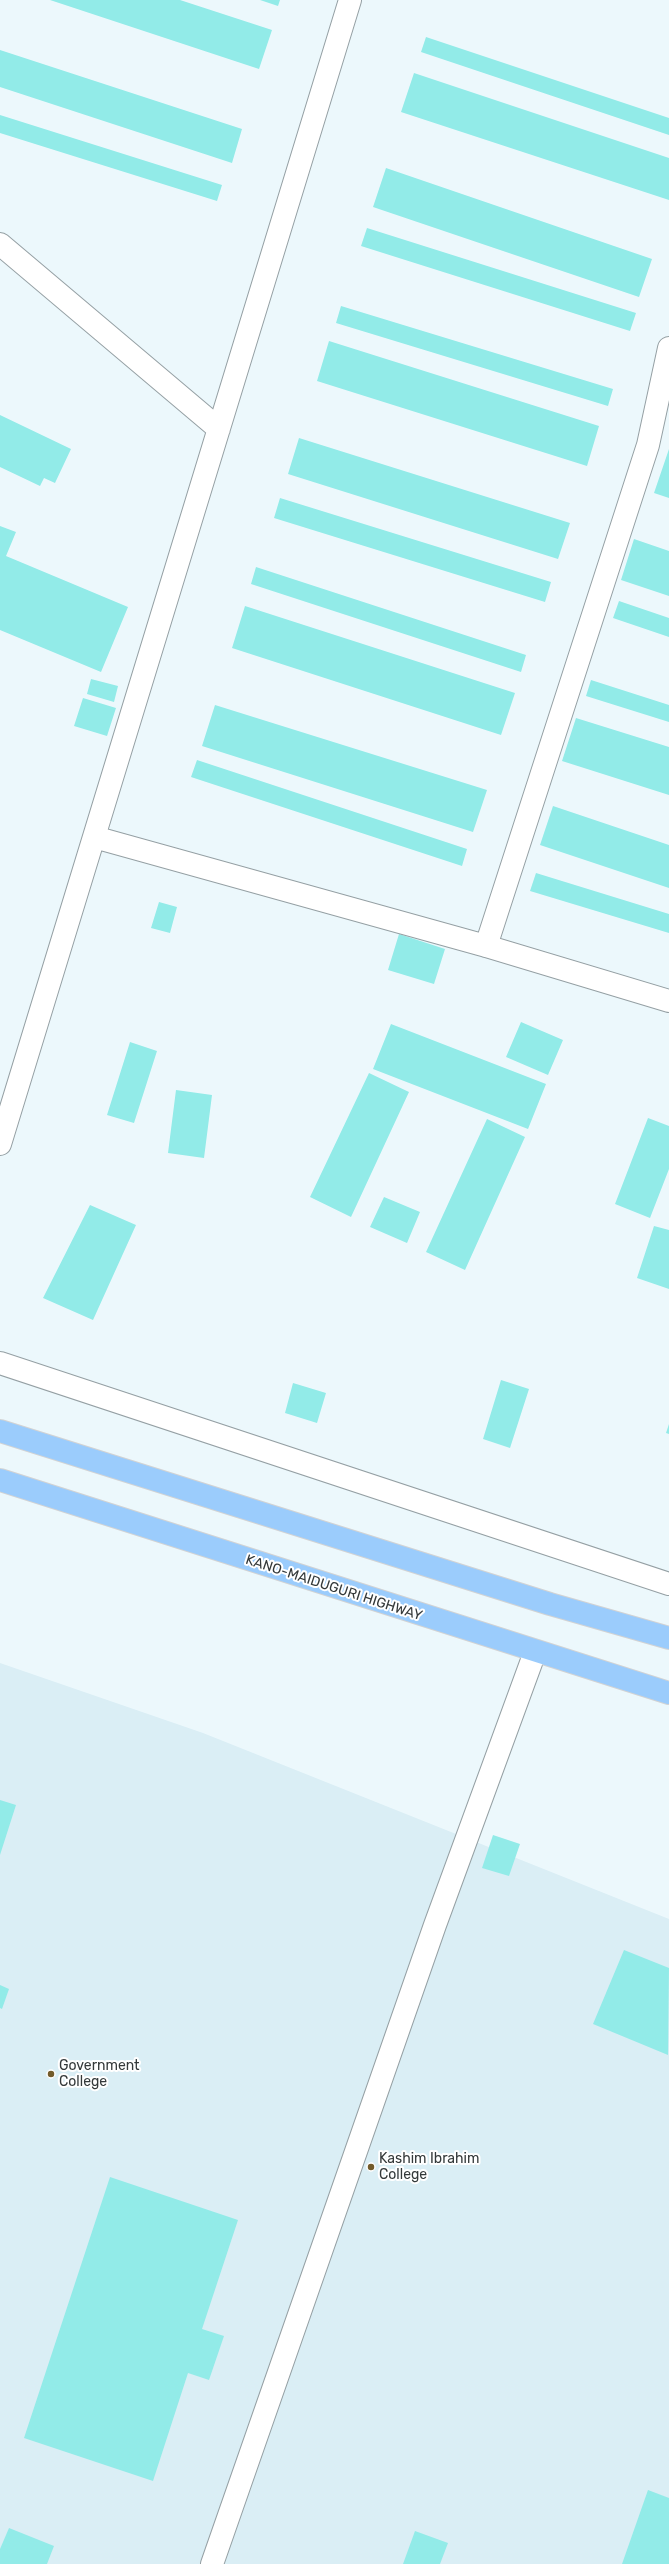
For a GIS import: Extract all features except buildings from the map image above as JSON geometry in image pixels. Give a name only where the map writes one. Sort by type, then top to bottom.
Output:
[{"type":"highway","points":[[0,1431],[550,1604],[669,1638]]},
{"type":"highway","name":"KANO-MAIDUGURI HIGHWAY","points":[[0,1480],[669,1694]]},
{"type":"street","points":[[0,1144],[350,0]]},
{"type":"street","points":[[0,244],[219,429]]},
{"type":"street","points":[[486,946],[648,445],[669,348]]},
{"type":"street","points":[[94,837],[486,946],[669,1001]]},
{"type":"street","points":[[0,1363],[669,1584]]},
{"type":"street","points":[[212,2564],[435,1925],[535,1652]]},
{"type":"shaded area","name":"Kashim Ibrahim College","points":[[0,1663],[203,1733],[669,1919],[669,2564],[0,2564]]},
{"type":"place","name":"Government College","points":[[51,2074]]},
{"type":"place","name":"Kashim Ibrahim College","points":[[371,2167]]}]
